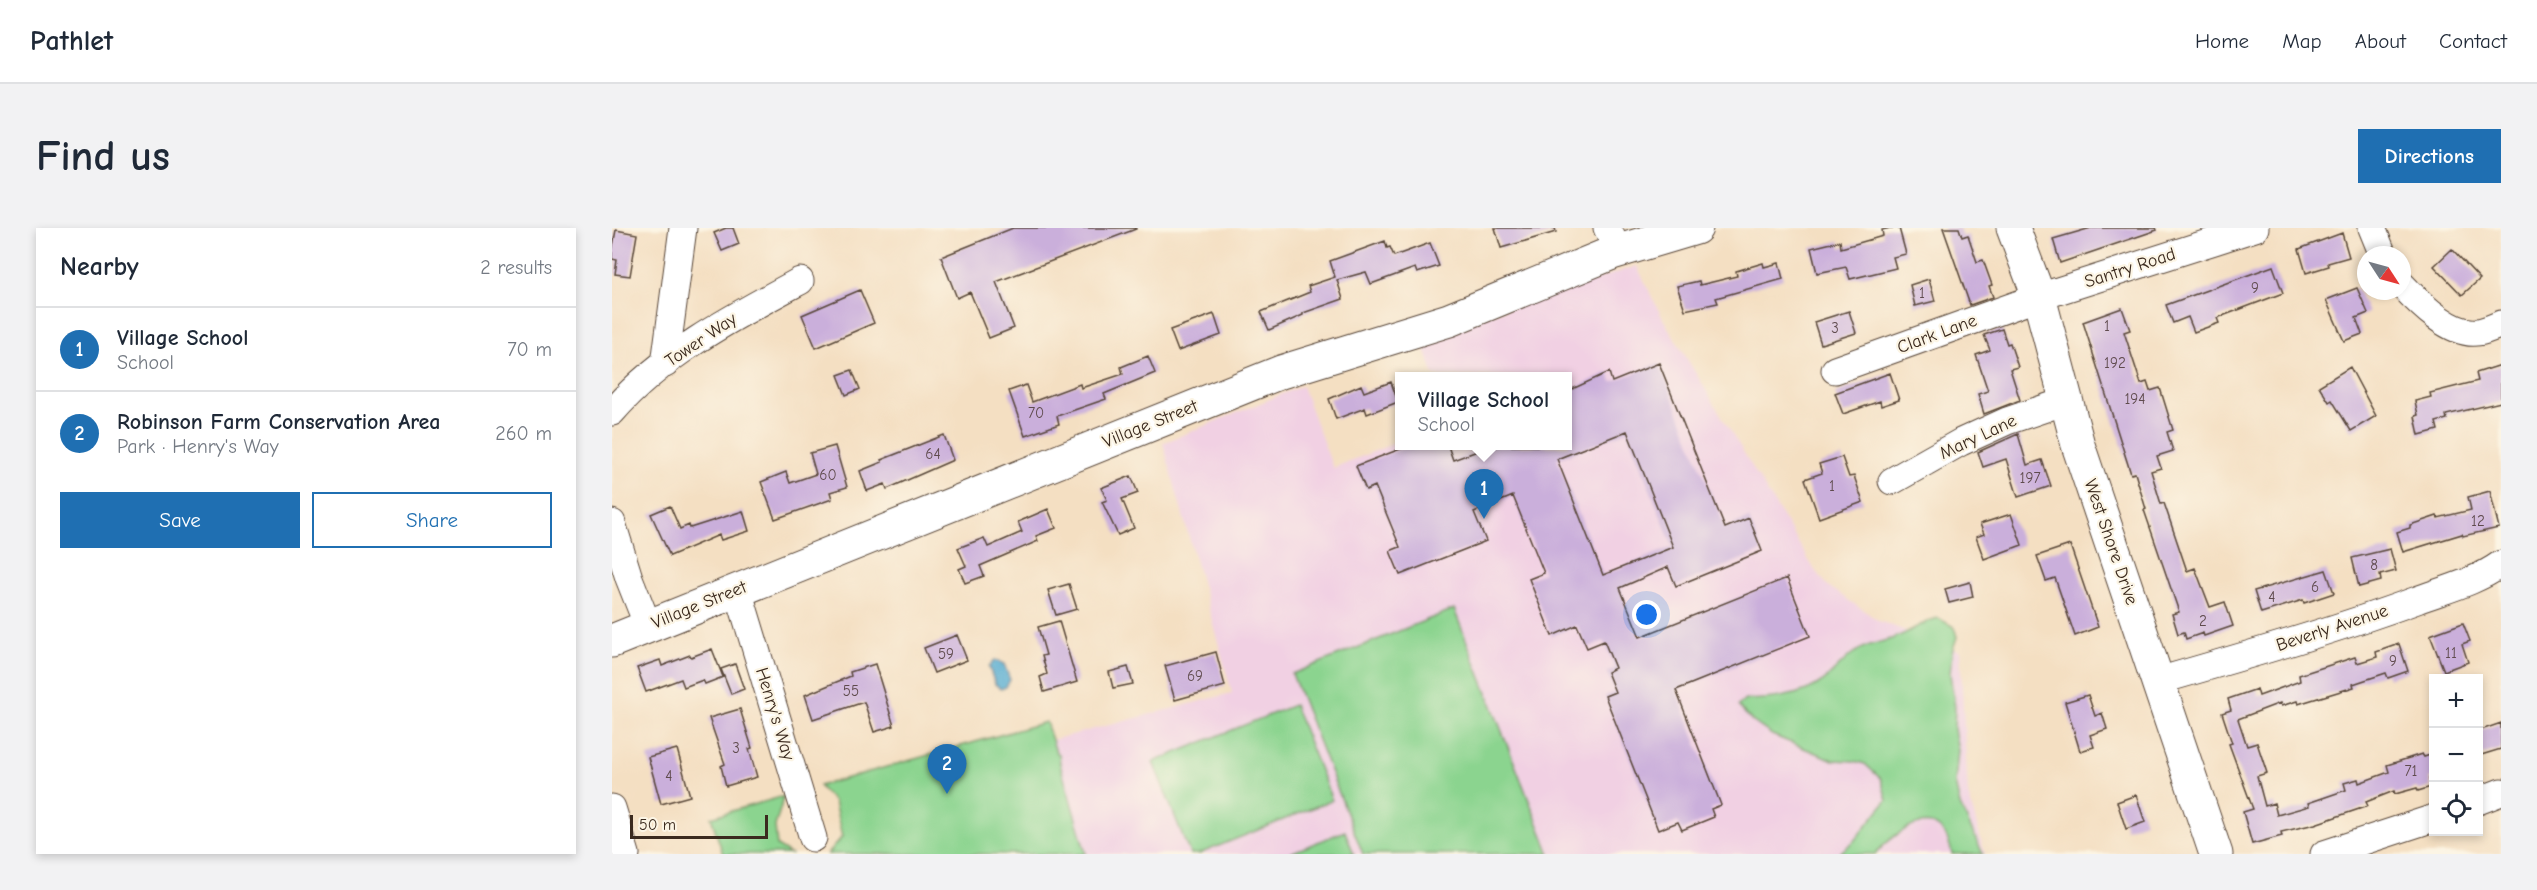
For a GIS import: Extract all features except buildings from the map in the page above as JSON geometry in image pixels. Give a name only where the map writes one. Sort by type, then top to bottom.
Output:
[{"type":"main road","name":"Village Street","points":[[612,641],[1281,372],[1449,320],[1610,240],[1696,228]]},
{"type":"main road","name":"West Shore Drive","points":[[2013,228],[2038,297],[2078,446],[2216,854]]},
{"type":"street","points":[[665,364],[683,228]]},
{"type":"street","name":"Santry Road","points":[[2038,297],[2255,228]]},
{"type":"street","points":[[2372,228],[2379,246]]},
{"type":"street","name":"Tower Way","points":[[612,412],[665,364],[722,324],[801,281]]},
{"type":"street","points":[[2411,295],[2448,325],[2476,333],[2501,324]]},
{"type":"street","name":"Clark Lane","points":[[1835,370],[2038,297]]},
{"type":"street","name":"Mary Lane","points":[[1892,481],[1961,442],[2007,421],[2066,401]]},
{"type":"street","points":[[612,523],[648,626]]},
{"type":"street","name":"Beverly Avenue","points":[[2158,681],[2363,620],[2445,589],[2501,564]]},
{"type":"street","name":"Henry's Way","points":[[738,590],[813,838]]},
{"type":"street","points":[[2483,799],[2501,792]]},
{"type":"street","points":[[612,808],[626,854]]},
{"type":"street","points":[[2324,854],[2429,819]]},
{"type":"shaded area","points":[[1637,266],[1663,319],[1814,569],[1828,586],[1879,621],[1960,651],[1968,794],[1985,854],[1086,854],[1052,740],[1232,693],[1163,443],[1302,386],[1333,468],[1395,443],[1395,450],[1572,450],[1572,372],[1433,372],[1421,337]]},
{"type":"green space","points":[[1454,609],[1550,854],[1363,854],[1292,674]]},
{"type":"green space","points":[[1938,618],[1954,627],[1957,637],[1952,652],[1950,674],[1958,750],[1955,783],[1960,805],[1983,854],[1952,854],[1947,838],[1939,828],[1930,824],[1919,824],[1896,836],[1875,854],[1838,854],[1853,842],[1887,800],[1881,779],[1865,764],[1833,760],[1772,735],[1752,721],[1738,706],[1745,700],[1785,696],[1809,689],[1827,678],[1857,651],[1897,637]]},
{"type":"green space","points":[[1294,705],[1332,800],[1199,854],[1190,854],[1153,762]]},
{"type":"green space","points":[[1046,722],[1056,752],[1059,754],[1086,854],[827,854],[842,837],[834,802],[819,786]]},
{"type":"green space","points":[[784,796],[775,826],[777,846],[790,854],[723,854],[711,817]]},
{"type":"green space","points":[[1345,831],[1354,854],[1288,854]]},
{"type":"water","points":[[995,660],[1004,664],[1010,680],[1006,687],[1001,689],[995,684],[989,667]]},
{"type":"place","name":"Village School","points":[[1484,519]]},
{"type":"place","name":"Robinson Farm Conservation Area","points":[[947,794]]}]
